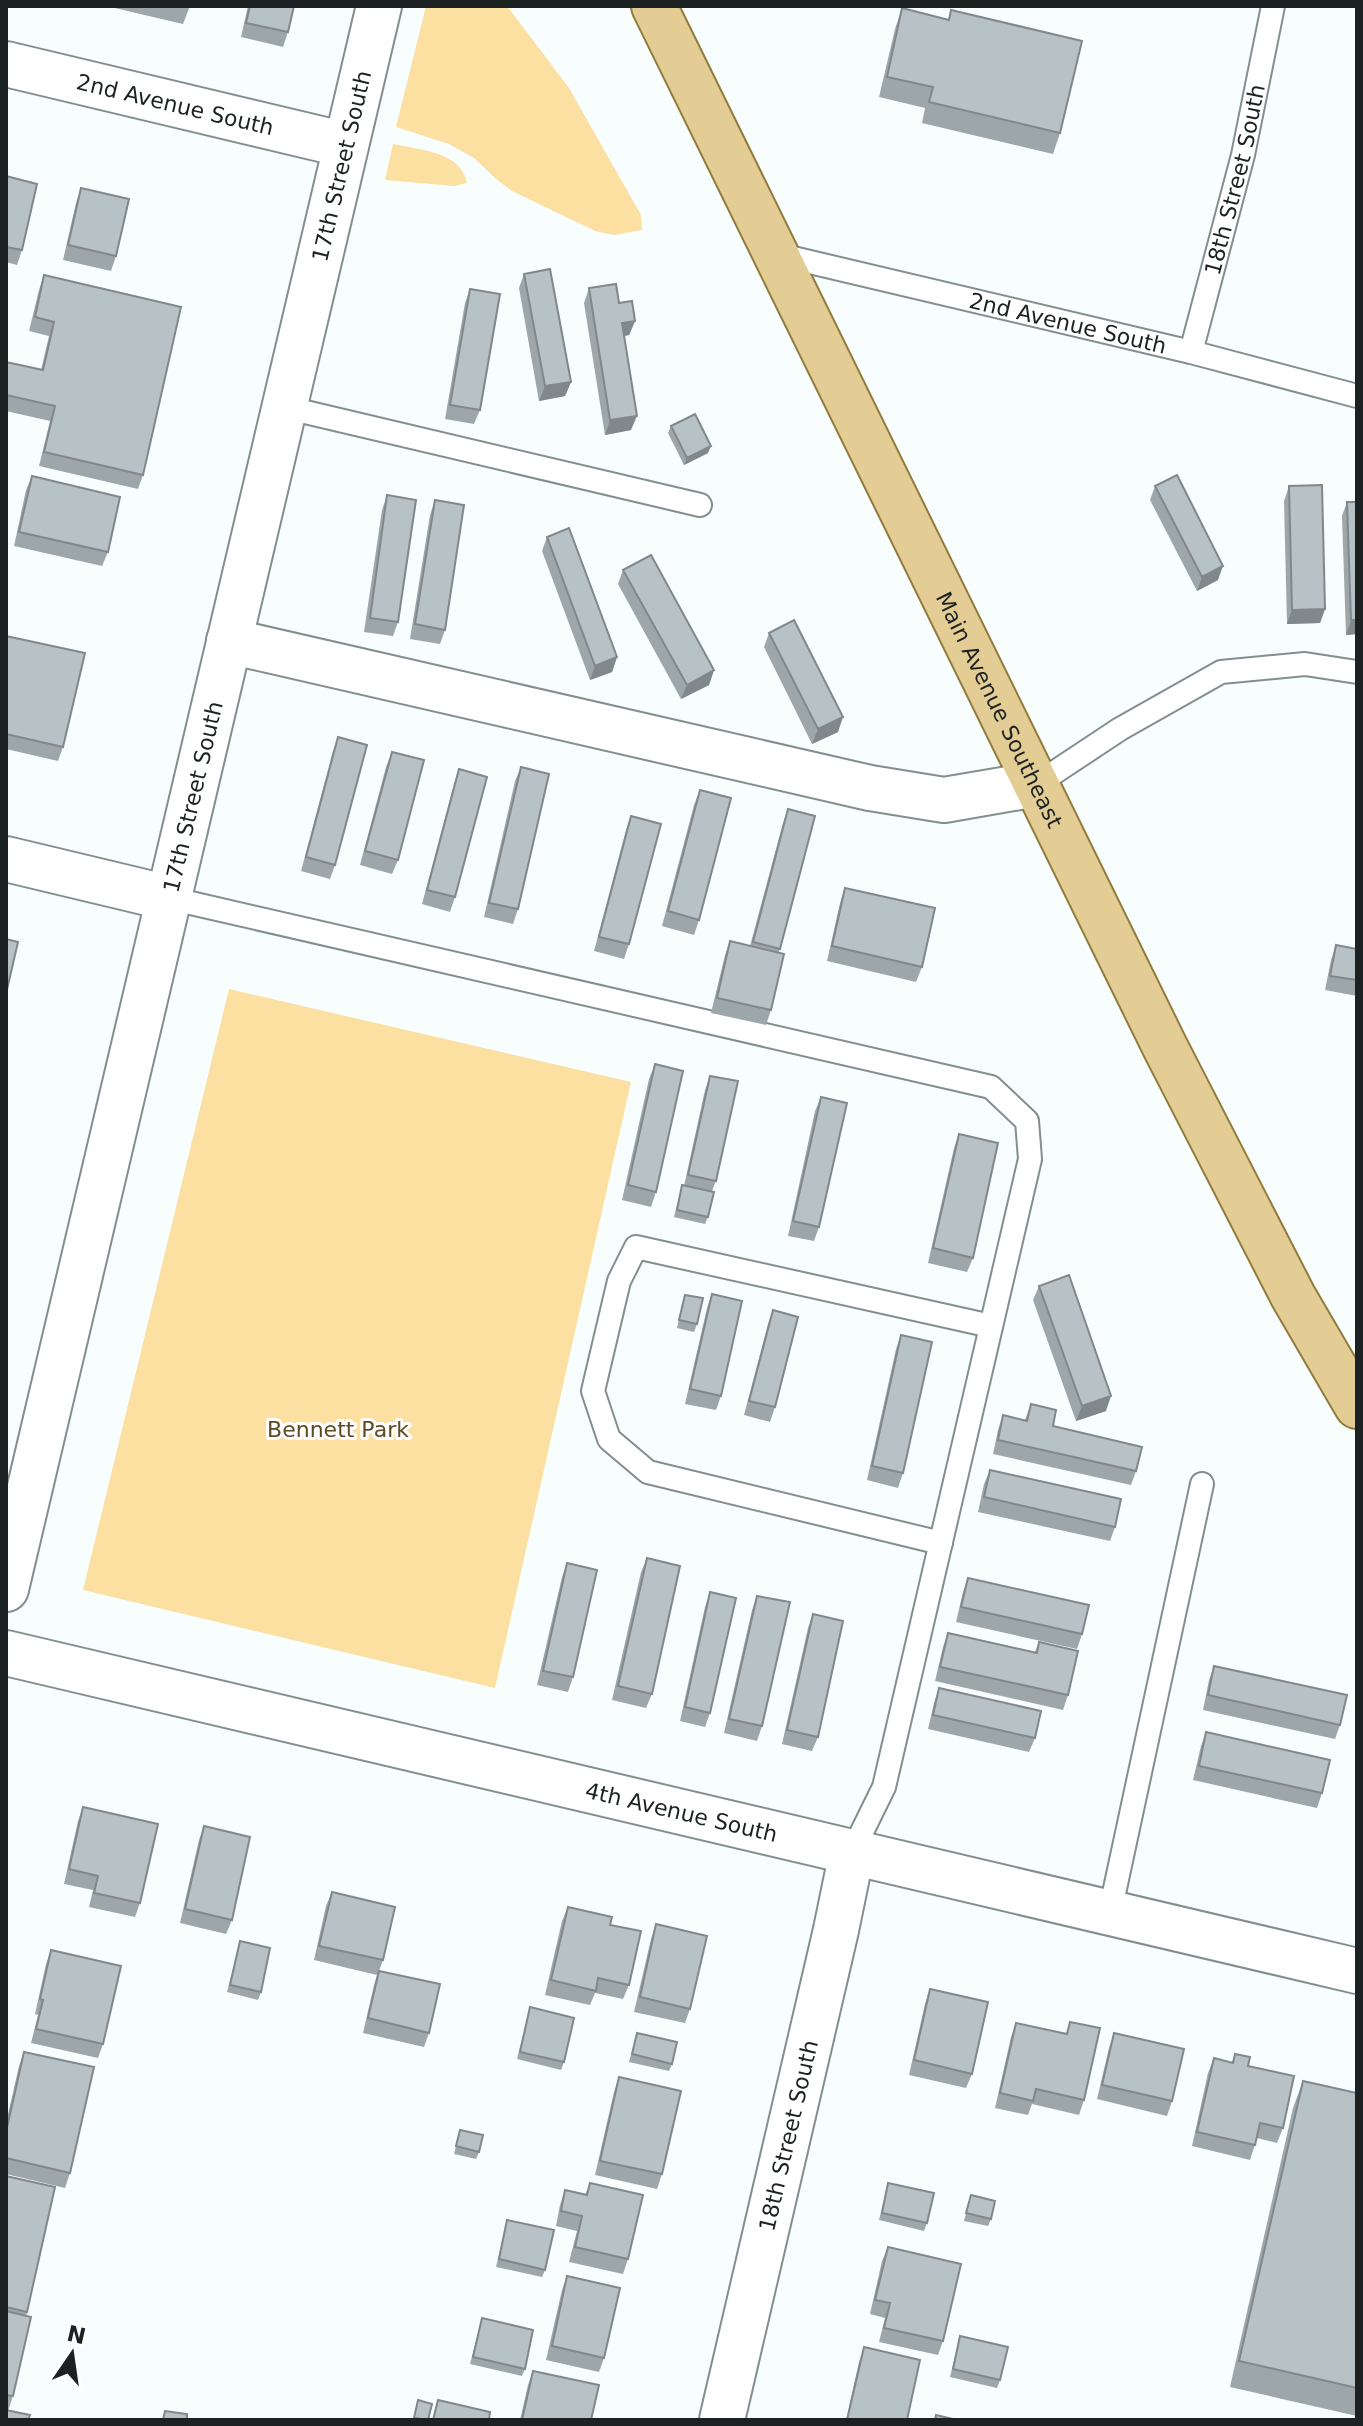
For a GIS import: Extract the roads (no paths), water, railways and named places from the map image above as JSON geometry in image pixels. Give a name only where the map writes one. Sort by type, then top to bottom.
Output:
[{"type":"main road","name":"Main Avenue Southeast","points":[[654,6],[1165,1047],[1293,1296],[1357,1406]]},
{"type":"street","name":"17th Street South","points":[[6,1589],[379,6]]},
{"type":"street","name":"2nd Avenue South","points":[[6,64],[346,145]]},
{"type":"street","points":[[229,641],[870,788],[944,800],[1037,784]]},
{"type":"street","points":[[6,859],[169,898]]},
{"type":"street","name":"4th Avenue South","points":[[6,1653],[1357,1971]]},
{"type":"street","name":"18th Street South","points":[[722,2420],[852,1852]]},
{"type":"lane","name":"18th Street South","points":[[1191,352],[1243,155],[1273,6]]},
{"type":"lane","name":"2nd Avenue South","points":[[776,254],[1191,352],[1357,396]]},
{"type":"lane","points":[[284,407],[700,505]]},
{"type":"lane","points":[[1037,784],[1120,729],[1221,672],[1305,664],[1357,672]]},
{"type":"lane","points":[[169,898],[991,1087],[1027,1121],[1030,1159],[884,1787],[852,1852]]},
{"type":"lane","points":[[941,1543],[648,1472],[609,1439],[593,1391],[619,1281],[636,1247],[991,1326]]},
{"type":"lane","points":[[1110,1912],[1202,1484]]},
{"type":"park label","name":"Bennett Park","points":[[338,1429]]}]
